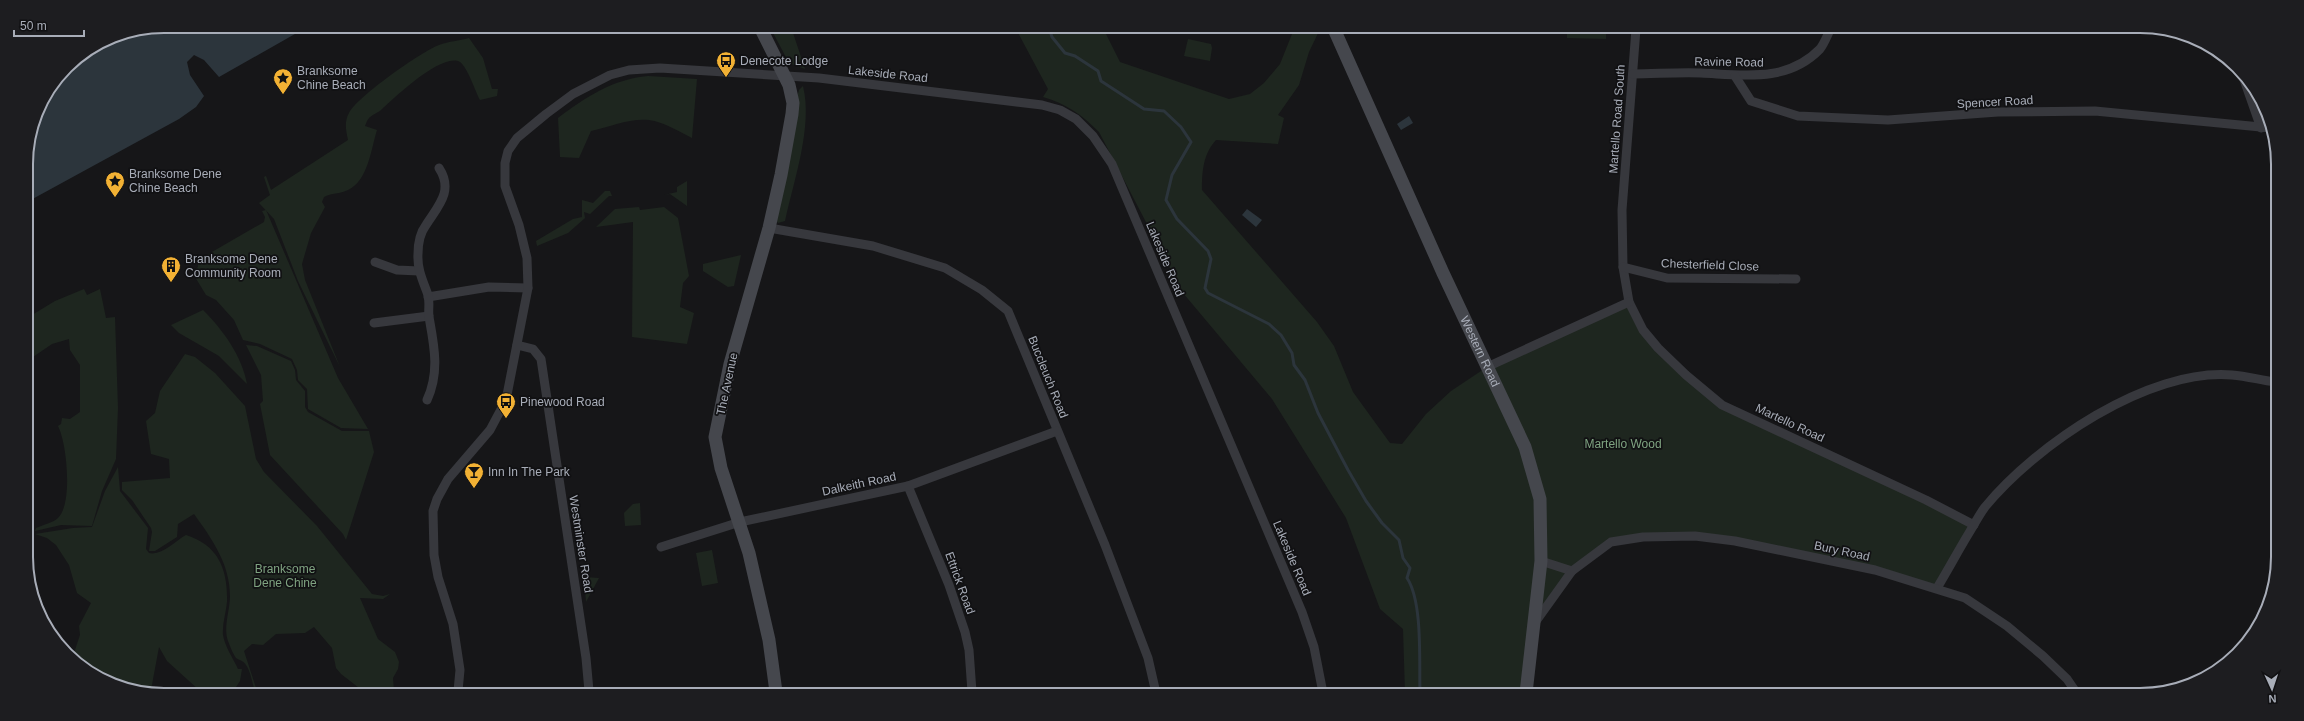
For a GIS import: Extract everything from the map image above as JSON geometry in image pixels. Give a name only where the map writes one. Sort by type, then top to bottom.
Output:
[{"type":"street","name":"The Avenue","points":[[763,33],[786,77],[791,93],[792,114],[781,175],[769,228],[730,364],[716,437],[721,468],[749,553],[769,640],[775,688]]},
{"type":"street","name":"Western Road","points":[[1336,33],[1487,367],[1525,447],[1534,476],[1540,499],[1541,561],[1532,627],[1526,688]]},
{"type":"street","name":"Martello Road South","points":[[1622,210],[1636,33]]},
{"type":"street","name":"Ravine Road","points":[[1633,74],[1700,73],[1736,76],[1774,75],[1802,63],[1820,48],[1828,33]]},
{"type":"street","points":[[458,688],[460,670],[453,624],[438,577],[434,555],[433,511],[437,499],[448,479],[490,430],[506,400],[528,288],[527,258],[519,225],[505,186],[503,175],[508,151],[523,133],[573,94],[610,75],[629,70],[660,68],[786,77]]},
{"type":"street","name":"Spencer Road","points":[[1736,76],[1751,100],[1798,116],[1888,120],[1998,112],[2095,112],[2266,128]]},
{"type":"street","name":"Lakeside Road","points":[[786,77],[859,82],[1042,105],[1060,110],[1076,119],[1094,136],[1112,164],[1302,612],[1314,647],[1322,688]]},
{"type":"street","points":[[2248,90],[2261,128]]},
{"type":"street","points":[[427,400],[432,389],[435,369],[435,343],[429,316],[428,297],[419,270],[418,255],[420,237],[425,226],[440,207],[445,192],[444,178],[439,168]]},
{"type":"street","name":"Martello Road","points":[[1622,210],[1623,267],[1630,302],[1643,330],[1658,348],[1686,375],[1722,405],[1926,500],[1974,525]]},
{"type":"street","name":"Buccleuch Road","points":[[769,228],[873,246],[945,268],[982,290],[1008,311],[1105,545],[1148,658],[1155,688]]},
{"type":"street","points":[[375,262],[397,270],[419,270]]},
{"type":"street","name":"Chesterfield Close","points":[[1623,267],[1667,278],[1796,279]]},
{"type":"street","points":[[428,297],[489,287],[528,288]]},
{"type":"street","points":[[1487,367],[1630,302]]},
{"type":"street","points":[[374,323],[429,316]]},
{"type":"street","name":"Westminster Road","points":[[517,345],[533,349],[541,359],[586,658],[588,688]]},
{"type":"street","points":[[1937,588],[1984,508],[2015,474],[2058,438],[2111,406],[2154,388],[2192,378],[2231,375],[2271,382]]},
{"type":"street","name":"Dalkeith Road","points":[[661,547],[740,522],[908,486],[1058,431]]},
{"type":"street","name":"Ettrick Road","points":[[908,486],[950,585],[965,632],[969,650],[972,688]]},
{"type":"street","name":"Bury Road","points":[[1532,627],[1572,571],[1611,542],[1643,537],[1695,536],[1735,541],[1875,570],[1937,588],[1965,598],[2007,626],[2044,656],[2067,679],[2073,688]]},
{"type":"street","points":[[1541,561],[1572,571]]},
{"type":"green space","points":[[773,33],[793,33],[805,69],[789,63]]},
{"type":"green space","name":"Martello Wood","points":[[1018,33],[1106,33],[1120,62],[1229,99],[1250,94],[1264,83],[1280,64],[1292,33],[1318,33],[1309,52],[1299,85],[1278,115],[1284,118],[1278,144],[1216,140],[1208,151],[1204,164],[1202,190],[1317,322],[1334,346],[1353,392],[1390,443],[1402,444],[1426,414],[1451,391],[1487,367],[1629,302],[1643,330],[1722,405],[1974,525],[1937,588],[1875,570],[1695,536],[1611,542],[1572,571],[1533,627],[1527,688],[1405,688],[1403,629],[1380,609],[1346,518],[1272,399],[1183,293],[1099,132],[1074,111],[1043,97],[1048,89]]},
{"type":"green space","points":[[1567,33],[1606,33],[1606,39],[1567,38]]},
{"type":"green space","points":[[469,38],[483,58],[492,89],[498,89],[497,96],[480,100],[469,74],[460,62],[452,61],[430,70],[368,119],[365,126],[377,130],[368,164],[360,180],[355,186],[348,190],[324,197],[322,202],[325,207],[311,233],[302,264],[305,280],[340,367],[298,281],[274,219],[259,203],[270,195],[264,177],[266,176],[271,190],[348,140],[346,126],[347,116],[364,96],[405,65],[431,49],[443,44]]},
{"type":"green space","points":[[1188,39],[1211,44],[1212,48],[1210,61],[1184,56]]},
{"type":"green space","points":[[648,76],[697,79],[692,138],[660,123],[649,120],[634,120],[591,131],[579,158],[560,157],[558,118],[600,90],[623,81]]},
{"type":"green space","points":[[803,86],[806,118],[801,153],[785,221],[778,223],[776,220],[797,97],[799,90]]},
{"type":"green space","points":[[687,181],[687,206],[670,194],[664,195],[677,192],[677,187]]},
{"type":"green space","points":[[605,191],[610,191],[612,196],[609,196],[590,214],[584,212],[585,218],[568,233],[537,246],[536,241],[573,219],[582,217],[582,200],[593,203]]},
{"type":"green space","points":[[639,207],[640,210],[664,207],[678,218],[689,276],[683,283],[680,307],[694,313],[687,344],[632,337],[633,222],[596,227],[615,209]]},
{"type":"green space","points":[[266,210],[338,378],[368,429],[341,428],[308,409],[307,389],[298,380],[297,370],[292,359],[260,344],[243,340],[234,320],[216,300],[206,295],[192,272],[198,267],[198,260],[264,222],[265,217],[262,211]]},
{"type":"green space","points":[[741,255],[734,286],[728,287],[703,271],[703,264]]},
{"type":"green space","points":[[84,289],[87,295],[100,289],[106,318],[115,317],[118,408],[116,459],[102,491],[92,526],[61,525],[35,531],[36,528],[56,520],[63,511],[66,500],[67,473],[64,446],[58,426],[61,424],[62,418],[70,419],[80,412],[80,365],[70,350],[69,339],[52,344],[33,357],[33,314],[55,301]]},
{"type":"green space","points":[[203,310],[218,326],[231,344],[241,363],[247,384],[219,356],[179,333],[171,325]]},
{"type":"green space","points":[[246,345],[257,346],[291,361],[295,370],[296,380],[305,391],[305,407],[308,412],[342,431],[369,431],[374,452],[346,540],[343,534],[270,455],[260,404],[263,401],[261,375]]},
{"type":"green space","name":"Branksome Dene Chine","points":[[185,354],[195,357],[215,373],[245,406],[256,459],[264,472],[317,526],[372,594],[383,596],[390,594],[383,599],[360,598],[378,639],[395,652],[399,662],[398,669],[393,678],[394,688],[359,688],[341,674],[336,668],[332,648],[314,627],[305,633],[276,634],[263,645],[252,644],[244,651],[256,688],[254,688],[248,668],[244,662],[236,658],[229,643],[226,630],[230,601],[227,573],[219,552],[207,533],[194,514],[178,524],[177,537],[155,551],[149,551],[152,532],[151,528],[132,500],[122,490],[122,482],[170,478],[169,459],[151,454],[146,421],[155,413],[160,391]]},
{"type":"green space","points":[[118,467],[120,491],[148,528],[146,549],[149,553],[164,550],[186,535],[197,539],[206,545],[219,560],[226,579],[227,590],[223,635],[227,648],[238,669],[242,669],[240,681],[235,688],[197,688],[167,661],[159,647],[152,687],[130,684],[114,678],[91,666],[74,652],[80,635],[79,626],[91,603],[77,593],[69,565],[56,545],[47,538],[35,534],[73,528],[92,527],[105,491]]},
{"type":"green space","points":[[640,503],[641,525],[625,526],[624,513],[633,504]]},
{"type":"green space","points":[[712,550],[718,583],[702,586],[696,553]]},
{"type":"green space","points":[[584,577],[599,578],[586,602]]},
{"type":"shaded area","points":[[155,33],[297,33],[219,77],[204,60],[194,55],[187,62],[190,75],[204,96],[196,107],[179,119],[33,199],[33,155],[37,130],[43,114],[55,91],[71,71],[91,55],[122,40]]},
{"type":"shaded area","points":[[1409,116],[1413,123],[1401,130],[1397,124]]},
{"type":"shaded area","points":[[1247,209],[1262,220],[1256,227],[1242,215]]},
{"type":"waterway","points":[[1051,33],[1052,37],[1065,53],[1075,56],[1098,71],[1101,81],[1144,109],[1164,111],[1181,127],[1191,142],[1172,175],[1166,200],[1177,219],[1208,251],[1211,259],[1205,288],[1208,293],[1269,324],[1281,335],[1292,353],[1294,365],[1305,380],[1318,413],[1348,470],[1366,501],[1382,523],[1399,540],[1403,558],[1410,568],[1407,578],[1416,602],[1420,649],[1420,688]]},
{"type":"place","name":"Denecote Lodge","points":[[726,78]]},
{"type":"place","name":"Branksome Chine Beach","points":[[283,95]]},
{"type":"place","name":"Branksome Dene Chine Beach","points":[[115,198]]},
{"type":"place","name":"Branksome Dene Community Room","points":[[171,283]]},
{"type":"place","name":"Pinewood Road","points":[[506,419]]},
{"type":"place","name":"Inn In The Park","points":[[474,489]]}]
